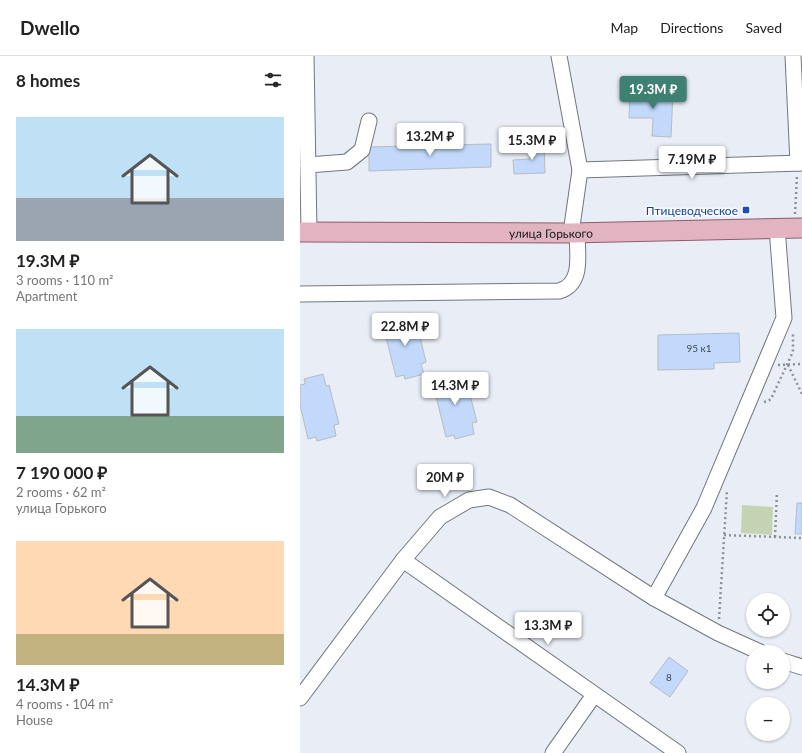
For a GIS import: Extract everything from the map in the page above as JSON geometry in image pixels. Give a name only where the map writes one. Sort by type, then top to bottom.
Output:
[{"type":"main road","name":"улица Горького","points":[[305,232],[574,233],[802,228]]},
{"type":"street","points":[[305,232],[308,165],[304,149],[306,56]]},
{"type":"street","points":[[300,294],[559,291],[567,289],[576,279],[578,270],[574,233],[580,170],[559,56]]},
{"type":"street","points":[[580,170],[800,163],[792,56]]},
{"type":"street","points":[[308,165],[347,162],[362,150],[369,121]]},
{"type":"street","points":[[654,598],[704,508],[784,318],[777,228]]},
{"type":"street","points":[[300,698],[403,560],[440,517],[469,500],[489,497],[510,506],[654,598],[718,633],[746,646]]},
{"type":"street","points":[[403,560],[678,753]]},
{"type":"street","points":[[790,664],[802,668]]},
{"type":"street","points":[[552,753],[594,694]]},
{"type":"path","points":[[764,366],[802,364]]},
{"type":"path","points":[[788,365],[802,394]]},
{"type":"path","points":[[718,633],[727,490]]},
{"type":"path","points":[[775,537],[777,492]]},
{"type":"path","points":[[724,535],[802,538]]},
{"type":"green space","points":[[742,505],[773,507],[772,535],[741,533]]},
{"type":"building","points":[[630,91],[673,92],[671,137],[652,136],[653,118],[629,118]]},
{"type":"building","points":[[530,143],[544,143],[545,173],[514,174],[513,160],[530,159]]},
{"type":"building","points":[[491,144],[491,167],[369,171],[369,147]]},
{"type":"building","points":[[411,313],[413,325],[417,324],[426,362],[421,364],[424,374],[405,379],[404,375],[396,377],[383,325],[392,323],[391,318]]},
{"type":"building","points":[[739,333],[740,362],[714,363],[714,369],[658,370],[658,335]]},
{"type":"building","points":[[461,373],[464,384],[467,383],[477,422],[472,423],[474,434],[455,439],[454,435],[446,437],[433,384],[443,382],[442,377]]},
{"type":"building","points":[[323,374],[326,386],[329,385],[339,424],[334,425],[336,436],[317,441],[316,437],[308,439],[300,405],[300,385],[305,384],[304,379]]},
{"type":"building","points":[[797,503],[802,503],[802,534],[795,534]]},
{"type":"building","points":[[669,657],[688,671],[670,697],[650,683]]},
{"type":"place","name":"Птицеводческое","points":[[746,210]]}]
